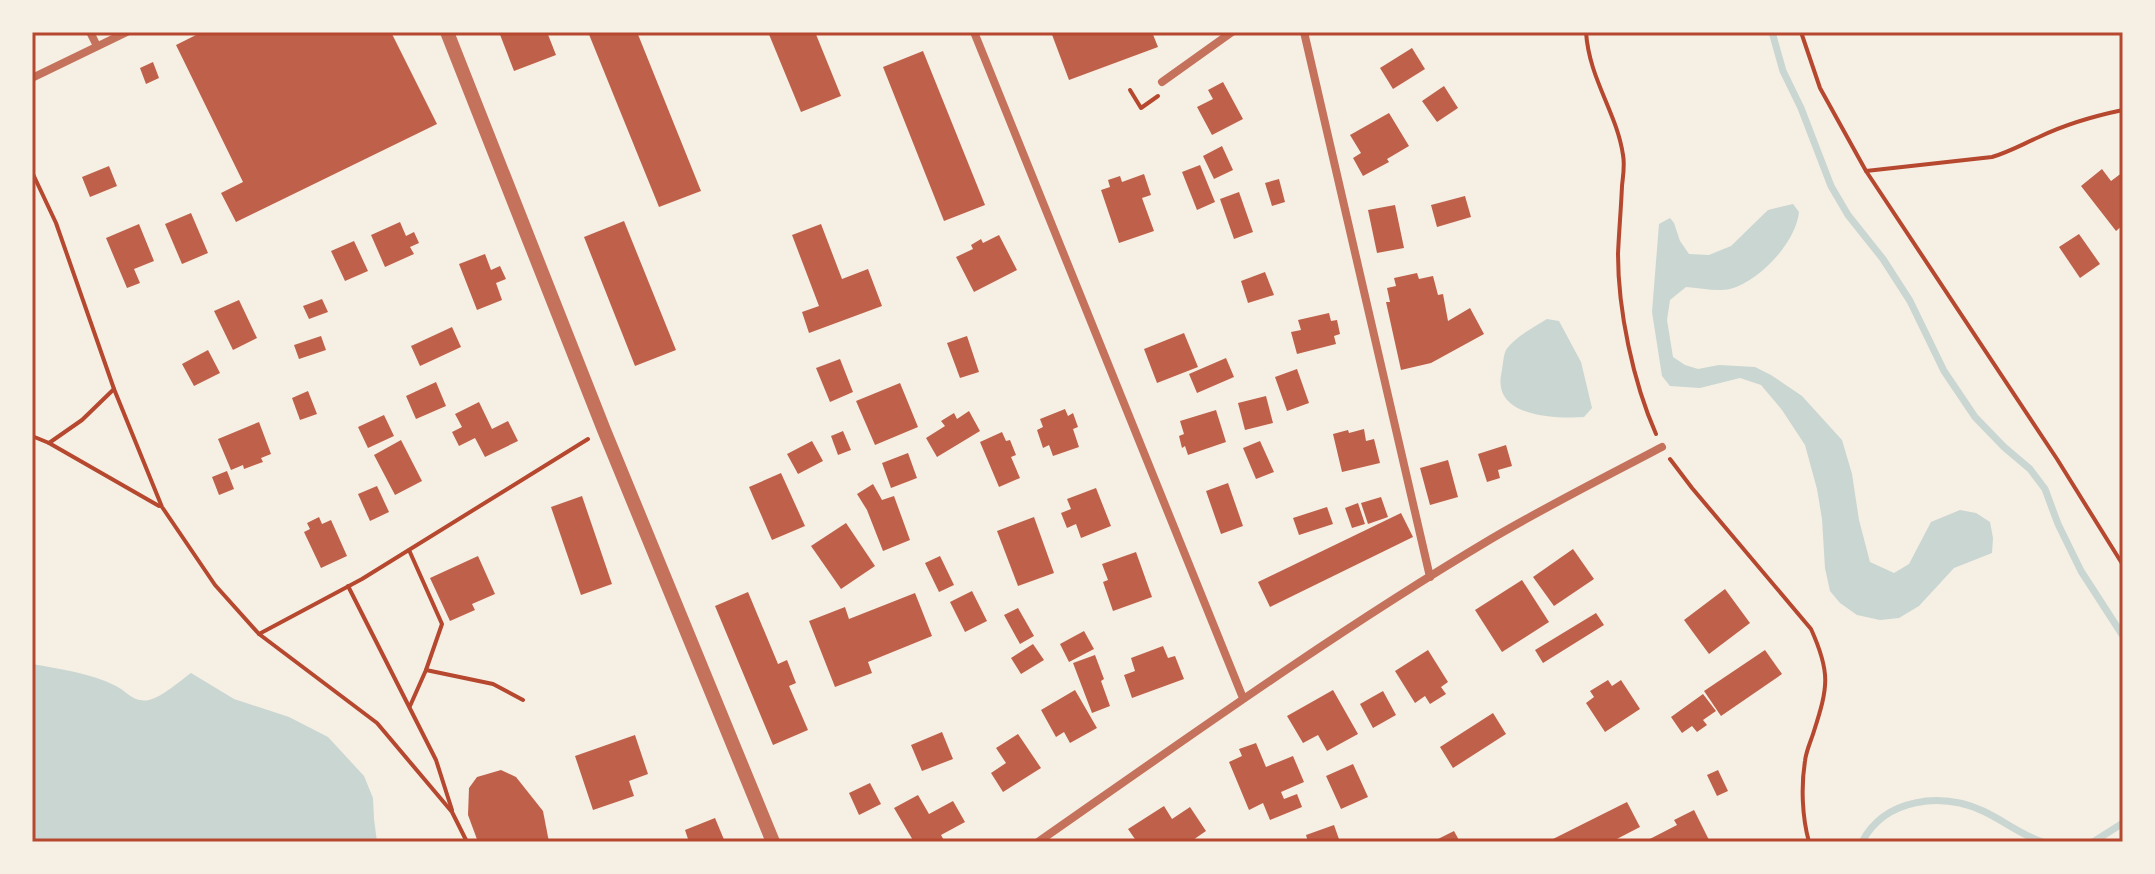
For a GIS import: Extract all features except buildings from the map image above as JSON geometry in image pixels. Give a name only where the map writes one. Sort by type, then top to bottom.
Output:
[{"type":"street","points":[[90,32],[97,46]]},
{"type":"street","points":[[32,78],[127,32]]},
{"type":"street","points":[[447,32],[604,430],[773,842]]},
{"type":"street","points":[[974,32],[1243,698]]},
{"type":"street","points":[[1165,86],[1232,32]]},
{"type":"street","points":[[1304,32],[1430,577]]},
{"type":"street","points":[[1038,842],[1243,698],[1430,577],[1493,538],[1662,447]]},
{"type":"path","points":[[1586,32],[1594,76],[1619,135],[1624,158],[1618,252],[1619,298],[1629,348],[1649,418],[1662,447],[1692,488],[1811,629],[1823,655],[1827,675],[1825,696],[1805,759],[1803,789],[1809,842]]},
{"type":"path","points":[[1801,32],[1820,88],[1866,171],[2057,459],[2123,565]]},
{"type":"path","points":[[1130,90],[1141,108],[1165,86]]},
{"type":"path","points":[[1866,171],[1992,157],[2011,152],[2040,136],[2092,116],[2123,110]]},
{"type":"path","points":[[32,172],[56,223],[114,389],[162,507],[215,585],[259,634],[377,723],[452,812]]},
{"type":"path","points":[[49,443],[82,420],[114,389]]},
{"type":"path","points":[[259,634],[409,550],[604,430]]},
{"type":"path","points":[[32,436],[162,507]]},
{"type":"path","points":[[409,550],[442,624],[410,706]]},
{"type":"path","points":[[348,586],[436,760],[452,812],[467,842]]},
{"type":"path","points":[[426,670],[493,684],[523,700]]},
{"type":"shaded area","points":[[1793,204],[1799,212],[1791,236],[1775,259],[1753,278],[1725,290],[1686,287],[1670,300],[1667,320],[1673,357],[1698,369],[1719,365],[1755,367],[1802,396],[1842,440],[1870,562],[1894,573],[1909,564],[1931,522],[1960,510],[1976,513],[1990,522],[1992,553],[1954,568],[1919,606],[1899,618],[1880,620],[1857,615],[1830,591],[1817,489],[1805,445],[1761,385],[1740,378],[1700,388],[1670,386],[1662,376],[1652,312],[1659,224],[1670,218],[1689,254],[1709,255],[1731,246],[1768,210]]},
{"type":"shaded area","points":[[1547,319],[1559,321],[1581,362],[1592,408],[1584,417],[1543,416],[1529,412],[1507,400],[1501,389],[1506,350]]},
{"type":"shaded area","points":[[32,664],[96,678],[143,701],[160,696],[191,673],[234,699],[289,717],[328,737],[364,776],[373,798],[377,842],[32,842]]},
{"type":"waterway","points":[[1772,32],[1783,71],[1831,186],[1848,215],[1883,259],[1910,301],[1944,371],[1975,417],[2030,469],[2045,489],[2081,571],[2123,636]]},
{"type":"waterway","points":[[1862,842],[1872,827],[1885,816],[1899,808],[1932,801],[1967,805],[2043,842]]},
{"type":"waterway","points":[[2093,842],[2123,823]]}]
